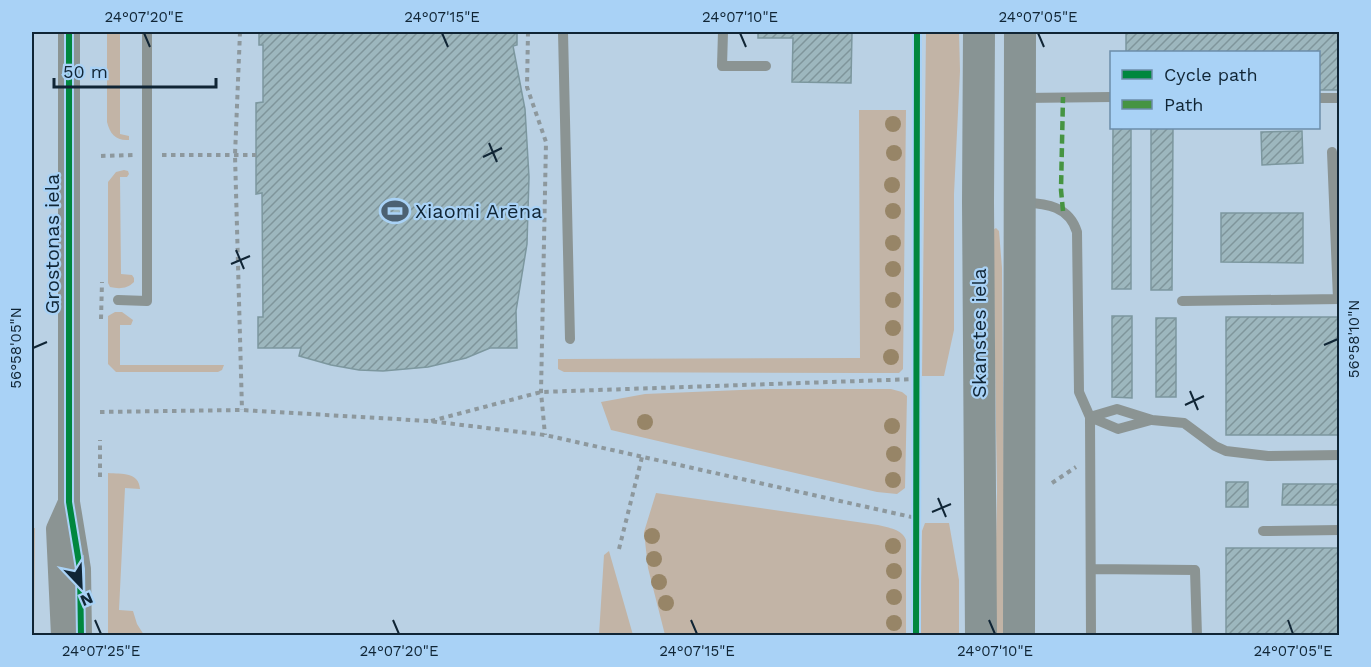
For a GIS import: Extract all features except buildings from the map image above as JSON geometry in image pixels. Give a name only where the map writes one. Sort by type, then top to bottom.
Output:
[{"type":"main road","name":"Skanstes iela","points":[[980,32],[978,213],[981,636]]},
{"type":"main road","name":"Skanstes iela","points":[[1019,636],[1020,32]]},
{"type":"street","name":"Grostonas iela","points":[[69,32],[69,502],[80,569],[81,636]]},
{"type":"street","name":"Grostonas iela","points":[[62,636],[57,529],[69,502]]},
{"type":"lane","points":[[118,300],[147,301],[147,32]]},
{"type":"lane","points":[[563,32],[570,339]]},
{"type":"lane","points":[[723,32],[722,66],[766,66]]},
{"type":"lane","points":[[1020,98],[1110,97]]},
{"type":"lane","points":[[1320,98],[1340,98]]},
{"type":"lane","points":[[1182,301],[1339,299],[1332,152]]},
{"type":"lane","points":[[1020,202],[1047,204],[1063,211],[1070,216],[1077,232],[1079,392],[1090,417],[1091,636]]},
{"type":"lane","points":[[1090,417],[1117,410],[1152,420],[1184,423],[1215,446],[1226,451],[1268,456],[1340,455]]},
{"type":"lane","points":[[1090,417],[1118,429],[1152,420]]},
{"type":"lane","points":[[1263,531],[1340,530]]},
{"type":"lane","points":[[1091,569],[1195,570],[1197,636]]},
{"type":"path","points":[[240,32],[235,155],[242,410]]},
{"type":"path","points":[[528,32],[527,87],[546,142],[541,392],[545,435]]},
{"type":"path","points":[[101,156],[256,155]]},
{"type":"path","points":[[916,368],[916,391]]},
{"type":"path","points":[[429,421],[541,392],[916,379]]},
{"type":"path","points":[[100,412],[242,410],[429,421],[545,435],[916,518]]},
{"type":"path","points":[[100,440],[100,477]]},
{"type":"path","points":[[619,549],[642,457]]},
{"type":"path","points":[[1052,483],[1090,457]]},
{"type":"path","points":[[916,507],[916,530]]},
{"type":"shaded area","points":[[107,32],[120,32],[120,134],[129,136],[129,140],[114,136],[107,122]]},
{"type":"shaded area","points":[[926,32],[959,32],[960,71],[954,194],[954,330],[944,376],[922,376]]},
{"type":"shaded area","points":[[859,110],[906,110],[903,369],[899,373],[564,372],[558,369],[558,359],[860,358]]},
{"type":"shaded area","points":[[124,170],[129,174],[127,177],[120,177],[121,274],[132,275],[134,282],[126,287],[117,288],[110,287],[108,283],[108,182],[116,172]]},
{"type":"shaded area","points":[[32,203],[34,205],[34,521],[32,522]]},
{"type":"shaded area","points":[[996,228],[999,231],[1002,268],[1003,636],[994,635],[997,491],[993,230]]},
{"type":"shaded area","points":[[115,312],[122,312],[133,320],[131,325],[120,325],[120,365],[224,365],[222,370],[218,372],[116,372],[108,364],[108,316]]},
{"type":"shaded area","points":[[766,389],[891,389],[902,392],[907,396],[905,488],[897,494],[877,492],[611,430],[601,402],[645,394]]},
{"type":"shaded area","points":[[108,473],[129,475],[137,479],[139,483],[140,489],[125,488],[119,610],[133,611],[144,635],[108,635]]},
{"type":"shaded area","points":[[656,493],[878,525],[898,531],[906,540],[906,635],[665,635],[648,568],[644,532]]},
{"type":"shaded area","points":[[925,523],[949,523],[959,580],[959,635],[920,635],[922,531]]},
{"type":"shaded area","points":[[32,528],[35,528],[34,636],[32,635]]},
{"type":"shaded area","points":[[609,551],[633,635],[599,635],[604,555]]},
{"type":"marked path","points":[[1063,97],[1061,190],[1063,211]]},
{"type":"cycle path","points":[[69,32],[69,502],[80,569],[81,636]]},
{"type":"cycle path","points":[[916,636],[917,32]]},
{"type":"place","name":"Xiaomi Arēna","points":[[395,211]]}]
